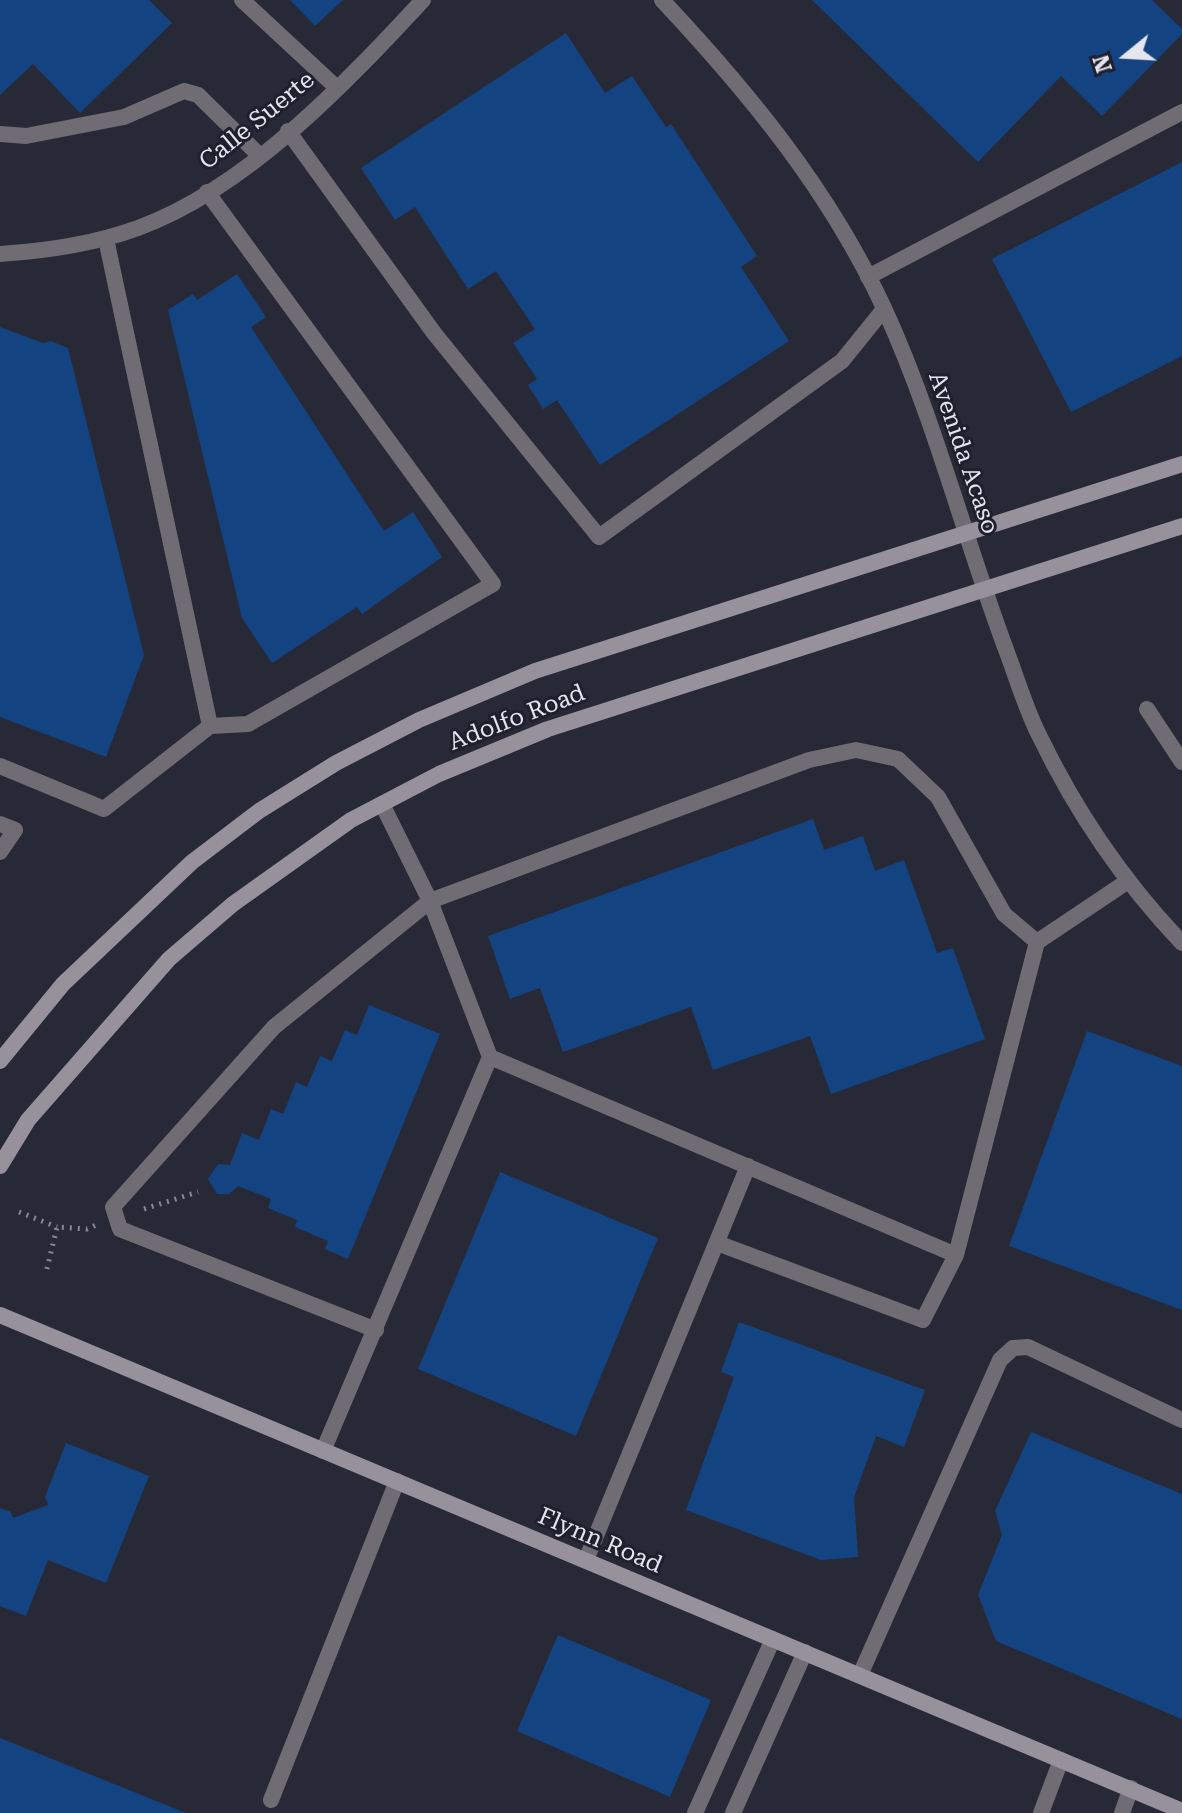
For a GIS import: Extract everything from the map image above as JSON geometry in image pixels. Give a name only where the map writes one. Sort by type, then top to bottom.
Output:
[{"type":"main road","name":"Adolfo Road","points":[[0,1061],[63,984],[192,862],[259,811],[336,763],[419,720],[535,671],[1182,464]]},
{"type":"main road","name":"Adolfo Road","points":[[0,1166],[28,1120],[169,959],[233,904],[302,853],[382,804],[439,774],[548,729],[1182,526]]},
{"type":"main road","name":"Flynn Road","points":[[0,1315],[1182,1811]]},
{"type":"street","points":[[242,0],[337,88]]},
{"type":"street","name":"Calle Suerte","points":[[0,254],[106,239],[141,227],[207,192],[259,155],[337,88],[423,0]]},
{"type":"street","name":"Avenida Acaso","points":[[662,0],[727,69],[805,168],[868,277],[884,309],[983,590],[1037,732],[1071,798],[1128,881],[1182,943]]},
{"type":"street","points":[[0,134],[26,136],[124,117],[184,91],[198,95],[259,155]]},
{"type":"street","points":[[868,277],[1182,112]]},
{"type":"street","points":[[288,131],[434,333],[599,537],[842,361],[884,309]]},
{"type":"street","points":[[0,766],[104,809],[210,726],[248,724],[493,584],[207,192]]},
{"type":"street","points":[[106,239],[210,726]]},
{"type":"street","points":[[1147,709],[1182,762]]},
{"type":"street","points":[[376,1330],[120,1229],[113,1207],[274,1027],[430,901],[809,760],[856,750],[898,759],[938,797],[1004,914],[1037,942]]},
{"type":"street","points":[[323,1451],[490,1057],[430,901],[382,804]]},
{"type":"street","points":[[0,824],[15,830],[0,852]]},
{"type":"street","points":[[717,1243],[923,1320],[956,1255],[1037,942],[1128,881]]},
{"type":"street","points":[[490,1057],[956,1255]]},
{"type":"street","points":[[586,1560],[748,1166]]},
{"type":"street","points":[[860,1675],[1000,1360],[1013,1348],[1028,1347],[1182,1420]]},
{"type":"street","points":[[271,1800],[397,1481]]},
{"type":"street","points":[[695,1813],[773,1639]]},
{"type":"street","points":[[733,1813],[805,1652]]},
{"type":"street","points":[[1041,1813],[1061,1760]]},
{"type":"street","points":[[1122,1813],[1131,1788]]},
{"type":"path","points":[[19,1212],[57,1227]]},
{"type":"building","points":[[0,0],[149,0],[172,23],[80,113],[33,64],[0,95]]},
{"type":"building","points":[[290,0],[343,0],[315,26]]},
{"type":"building","points":[[812,0],[1152,0],[1182,29],[1182,34],[1102,116],[1061,76],[978,162]]},
{"type":"building","points":[[566,33],[605,93],[632,76],[666,127],[671,124],[757,256],[741,267],[789,341],[600,465],[557,400],[543,409],[528,385],[537,379],[513,343],[535,329],[496,271],[468,289],[415,207],[395,220],[361,168]]},
{"type":"building","points":[[1182,162],[1182,356],[1071,412],[992,259]]},
{"type":"building","points":[[237,274],[266,317],[251,327],[384,531],[413,512],[442,557],[362,614],[357,607],[272,663],[242,618],[168,310],[193,294],[197,300]]},
{"type":"building","points":[[0,327],[43,343],[51,341],[68,348],[144,655],[106,757],[0,717]]},
{"type":"building","points":[[813,819],[824,850],[863,836],[875,871],[904,860],[937,953],[953,948],[985,1039],[831,1094],[810,1036],[713,1070],[691,1007],[563,1052],[540,988],[510,999],[488,936]]},
{"type":"building","points":[[369,1005],[440,1034],[348,1259],[325,1249],[328,1241],[295,1227],[297,1220],[268,1208],[271,1199],[238,1186],[229,1194],[217,1194],[208,1179],[218,1164],[230,1165],[242,1133],[259,1140],[271,1109],[283,1114],[296,1082],[307,1087],[320,1056],[332,1061],[345,1030],[357,1035]]},
{"type":"building","points":[[1087,1031],[1182,1066],[1182,1310],[1009,1246]]},
{"type":"building","points":[[500,1172],[658,1238],[576,1436],[418,1369]]},
{"type":"building","points":[[739,1322],[925,1390],[904,1447],[876,1436],[854,1497],[858,1557],[821,1560],[686,1510],[734,1377],[721,1372]]},
{"type":"building","points":[[1031,1432],[1182,1494],[1182,1719],[996,1641],[978,1595],[1002,1535],[995,1511]]},
{"type":"building","points":[[66,1443],[149,1476],[106,1583],[48,1560],[26,1616],[0,1606],[0,1508],[11,1512],[13,1518],[48,1505],[45,1497]]},
{"type":"building","points":[[558,1635],[711,1700],[670,1797],[517,1731]]},
{"type":"building","points":[[0,1738],[186,1813],[0,1813]]}]
